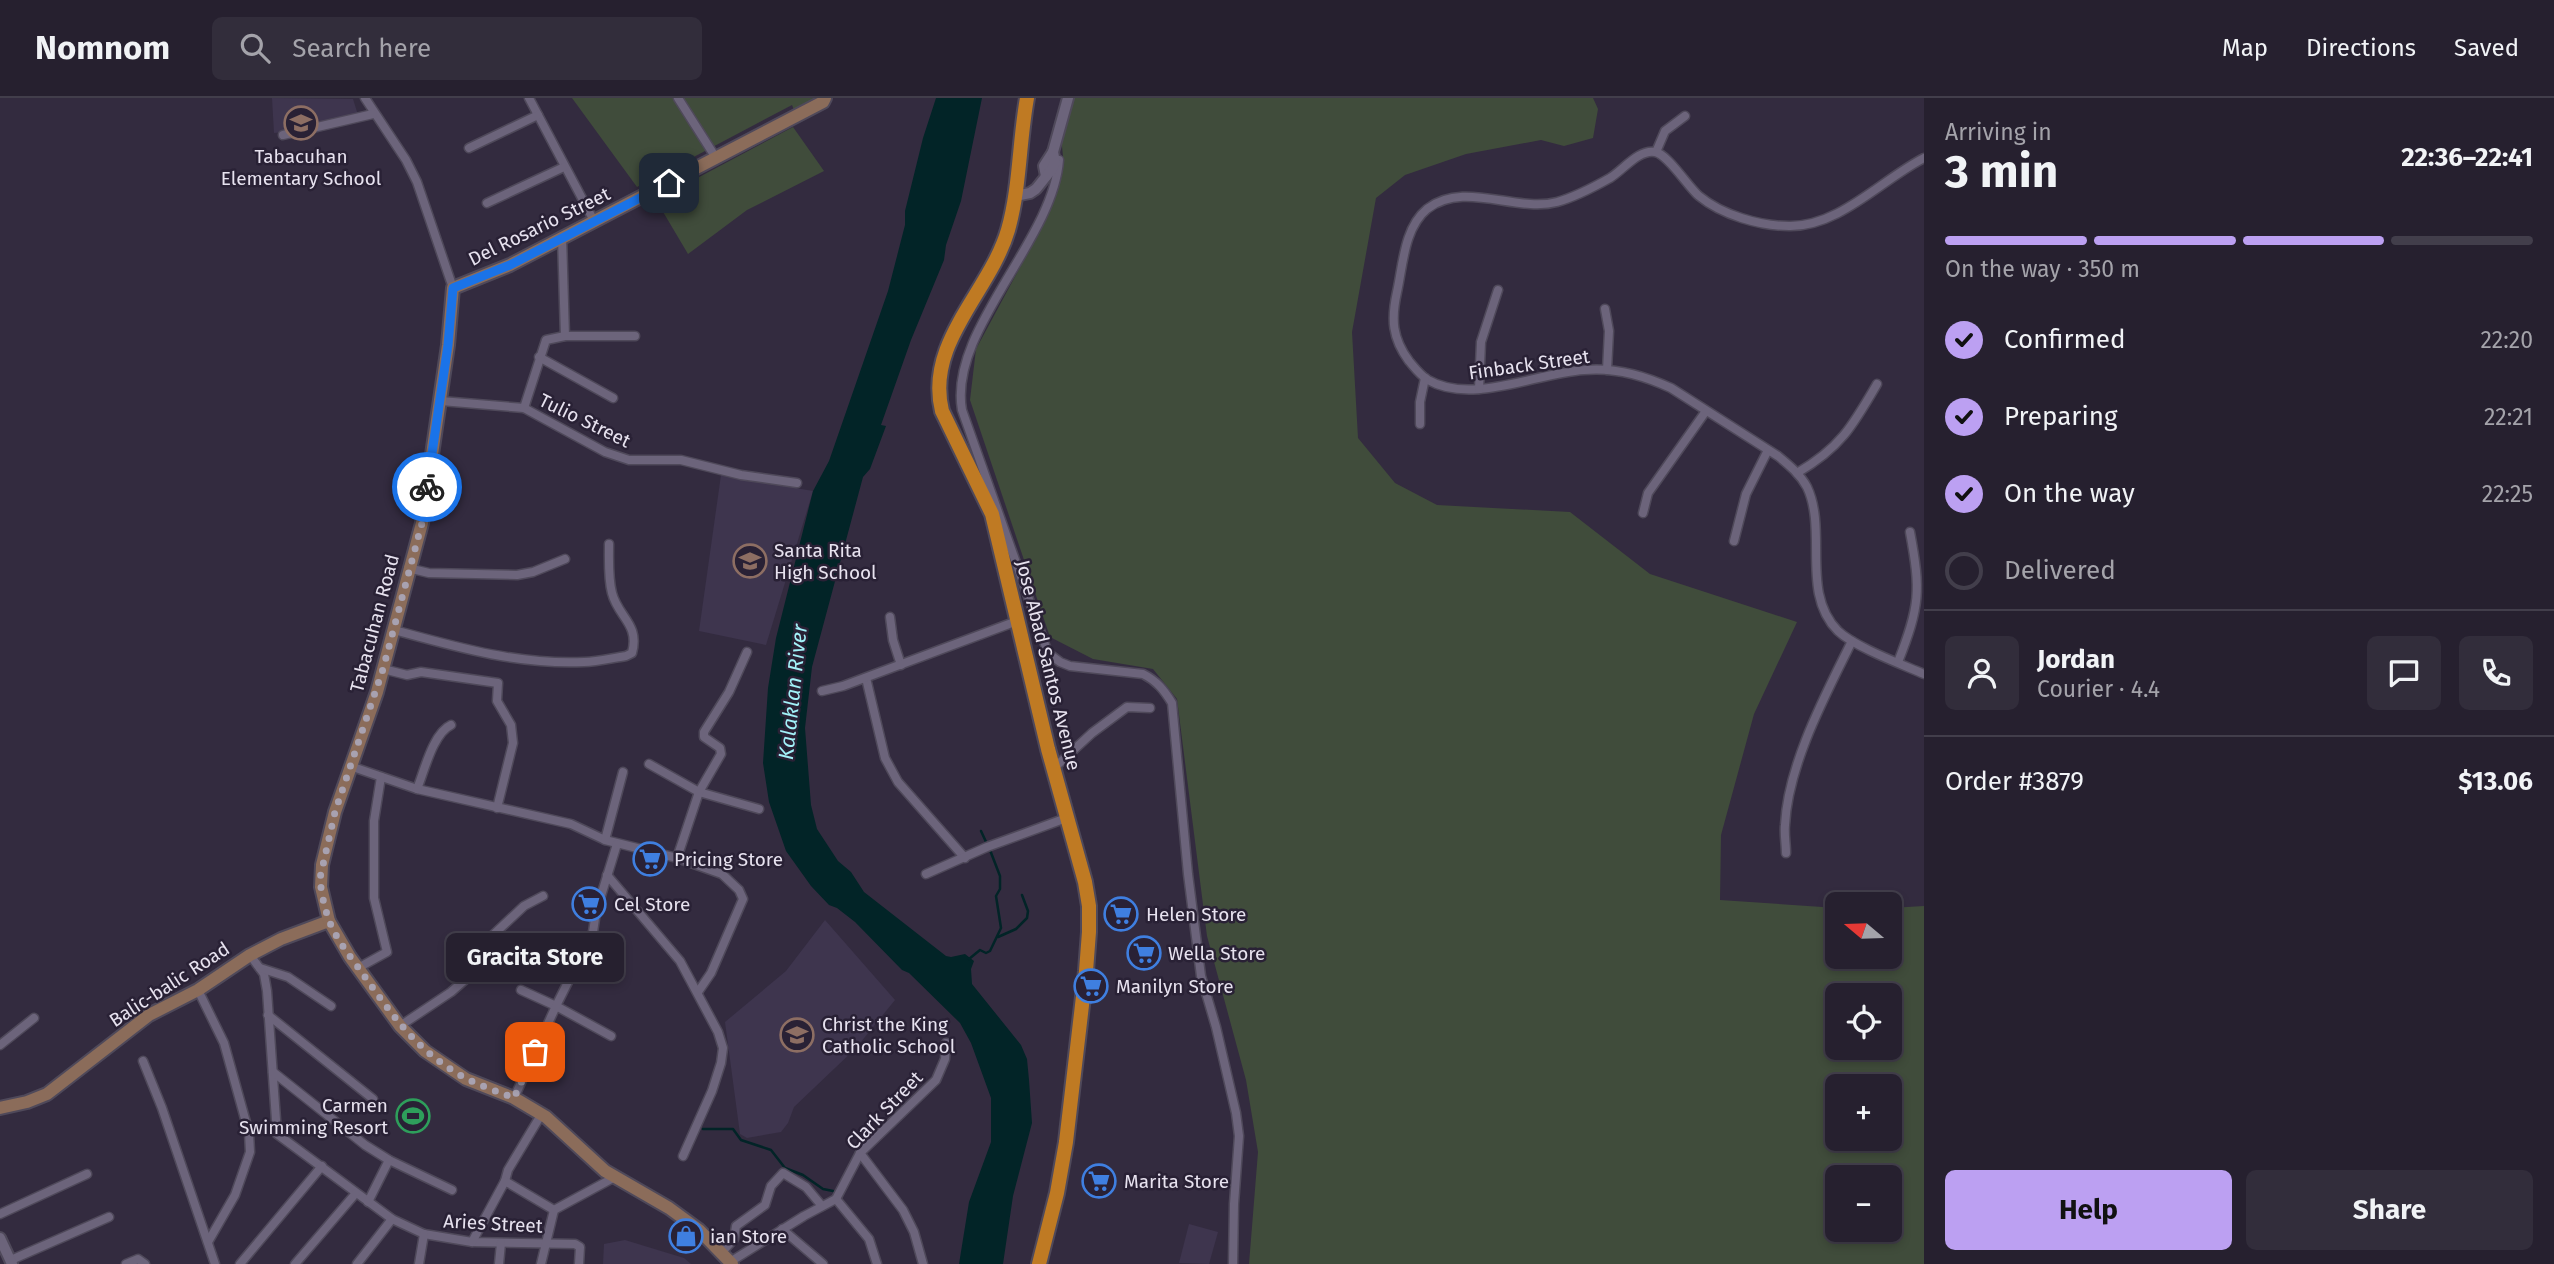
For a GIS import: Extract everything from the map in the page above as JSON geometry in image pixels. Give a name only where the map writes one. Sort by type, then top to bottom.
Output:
[{"type":"highway","name":"Jose Abad Santos Avenue","points":[[1027,98],[1016,195],[1007,234],[995,262],[948,346],[940,370],[938,393],[942,411],[992,514],[1054,768],[1086,882],[1089,932],[1066,1142],[1057,1193],[1039,1264]]},
{"type":"main road","name":"Del Rosario Street","points":[[453,288],[510,265],[823,102],[825,98]]},
{"type":"main road","name":"Tabacuhan Road","points":[[453,288],[441,401],[422,523],[383,669],[335,812],[320,878],[329,921],[358,968],[400,1026],[425,1051],[466,1079],[514,1098],[541,1115],[605,1171],[669,1208],[699,1230],[728,1259]]},
{"type":"main road","name":"Balic-balic Road","points":[[0,1108],[27,1102],[58,1088],[149,1016],[198,990],[281,939],[329,921]]},
{"type":"street","name":"Tabacuhan Road","points":[[365,98],[373,114],[406,160],[417,182],[453,288]]},
{"type":"street","points":[[529,98],[594,221]]},
{"type":"street","points":[[678,98],[716,158]]},
{"type":"street","points":[[1016,195],[1030,193],[1046,176],[1045,162],[1053,152],[1068,98]]},
{"type":"street","points":[[283,135],[373,114]]},
{"type":"street","points":[[469,148],[538,115]]},
{"type":"street","points":[[1685,116],[1665,131],[1656,152],[1664,155],[1685,182],[1715,207],[1767,224],[1790,227],[1833,216],[1924,158]]},
{"type":"street","points":[[1056,140],[1058,176],[1035,228],[967,356],[960,397],[962,410],[1048,653],[1060,663],[1070,666],[1143,674],[1153,678],[1172,703],[1188,874],[1201,976],[1219,1039],[1239,1136],[1233,1264]]},
{"type":"street","name":"Finback Street","points":[[1656,152],[1640,156],[1610,178],[1556,202],[1526,204],[1468,197],[1440,202],[1427,209],[1409,234],[1394,305],[1392,326],[1397,341],[1404,354],[1425,378],[1440,386],[1458,390],[1479,389],[1582,370],[1607,370],[1652,379],[1671,388],[1792,467],[1808,490],[1812,504],[1817,583],[1828,617],[1838,631],[1852,640],[1924,674]]},
{"type":"street","points":[[487,203],[564,167]]},
{"type":"street","points":[[562,237],[565,336]]},
{"type":"street","points":[[1479,389],[1481,342],[1498,289]]},
{"type":"street","points":[[1605,309],[1609,331],[1607,370]]},
{"type":"street","points":[[524,408],[545,340],[565,336],[635,336]]},
{"type":"street","points":[[539,357],[614,398]]},
{"type":"street","points":[[1420,424],[1420,402],[1425,378]]},
{"type":"street","points":[[1797,473],[1840,442],[1877,384]]},
{"type":"street","name":"Tulio Street","points":[[441,401],[524,408],[606,452],[629,460],[681,460],[741,475],[797,483]]},
{"type":"street","points":[[1643,513],[1648,493],[1706,411]]},
{"type":"street","points":[[1734,541],[1746,494],[1768,450]]},
{"type":"street","points":[[1898,662],[1916,612],[1919,590],[1910,532]]},
{"type":"street","points":[[394,630],[484,654],[523,660],[587,662],[626,656],[632,653],[635,645],[632,630],[615,603],[611,591],[609,544]]},
{"type":"street","points":[[408,568],[429,573],[517,575],[533,572],[565,559]]},
{"type":"street","points":[[890,617],[893,640],[901,665]]},
{"type":"street","points":[[822,691],[866,678],[1017,621]]},
{"type":"street","points":[[1786,853],[1784,825],[1803,749],[1816,713],[1852,640]]},
{"type":"street","points":[[677,858],[699,792],[721,754],[720,748],[704,737],[704,732],[729,692],[747,652]]},
{"type":"street","points":[[383,669],[407,675],[421,672],[498,683],[496,701],[511,725],[513,743],[497,808]]},
{"type":"street","points":[[866,678],[885,758],[898,782],[965,858]]},
{"type":"street","points":[[1054,768],[1092,733],[1127,707],[1150,708]]},
{"type":"street","points":[[417,789],[438,736],[444,728],[451,725]]},
{"type":"street","points":[[649,764],[699,792],[759,809]]},
{"type":"street","points":[[350,766],[417,789],[571,824],[617,844],[677,858],[722,874],[739,890],[743,899],[711,973],[698,992]]},
{"type":"street","points":[[605,840],[622,772]]},
{"type":"street","points":[[358,968],[387,951],[374,898],[374,821],[381,777]]},
{"type":"street","points":[[926,874],[987,847],[1069,817]]},
{"type":"street","points":[[514,1098],[593,932],[596,912],[617,844]]},
{"type":"street","points":[[607,875],[680,961],[718,1032],[723,1048],[712,1091],[683,1156]]},
{"type":"street","points":[[400,1026],[467,978],[493,935],[524,906],[543,896]]},
{"type":"street","name":"Aries Street","points":[[250,956],[264,974],[267,990],[277,1134],[392,1219],[424,1234],[500,1243],[575,1244],[580,1247],[579,1264]]},
{"type":"street","points":[[259,968],[288,977],[331,1006]]},
{"type":"street","points":[[198,990],[224,1043],[250,1142],[250,1152],[235,1195],[208,1242]]},
{"type":"street","points":[[521,990],[611,1036]]},
{"type":"street","points":[[268,1015],[373,1099]]},
{"type":"street","points":[[0,1045],[34,1018]]},
{"type":"street","name":"Clark Street","points":[[836,1199],[860,1153],[936,1080],[942,1071],[946,1043]]},
{"type":"street","points":[[143,1061],[162,1108],[215,1264]]},
{"type":"street","points":[[273,1072],[365,1145],[389,1160],[452,1190]]},
{"type":"street","points":[[472,1241],[505,1181],[508,1170],[541,1115]]},
{"type":"street","points":[[860,1153],[903,1209],[914,1232],[923,1264]]},
{"type":"street","points":[[368,1202],[389,1160]]},
{"type":"street","points":[[240,1264],[322,1166]]},
{"type":"street","points":[[728,1259],[736,1226],[765,1205],[771,1186],[783,1173],[806,1187],[822,1206]]},
{"type":"street","points":[[0,1214],[87,1174]]},
{"type":"street","points":[[541,1264],[554,1210],[615,1177]]},
{"type":"street","points":[[505,1181],[554,1210]]},
{"type":"street","points":[[295,1264],[356,1194]]},
{"type":"street","points":[[728,1259],[836,1199],[869,1239],[877,1264]]},
{"type":"street","points":[[0,1238],[11,1262],[109,1217]]},
{"type":"street","points":[[357,1264],[392,1219]]},
{"type":"street","points":[[782,1229],[823,1264]]},
{"type":"street","points":[[419,1264],[424,1234]]},
{"type":"street","points":[[499,1264],[500,1243]]},
{"type":"street","points":[[126,1264],[142,1261]]},
{"type":"shaded area","name":"Tabacuhan Elementary School","points":[[272,98],[353,99],[358,115],[299,131],[274,133]]},
{"type":"shaded area","points":[[572,98],[821,98],[794,110],[792,105],[637,187]]},
{"type":"shaded area","points":[[1073,98],[1593,98],[1598,109],[1593,138],[1564,146],[1541,140],[1466,154],[1405,175],[1376,198],[1352,332],[1358,438],[1395,483],[1437,505],[1570,512],[1650,574],[1797,622],[1754,714],[1721,835],[1720,900],[1825,907],[1825,970],[1902,970],[1902,907],[1924,906],[1924,1264],[1249,1264],[1258,1152],[1246,1080],[1207,936],[1177,699],[1153,669],[1093,659],[1050,637],[970,400],[976,349],[1040,230],[1062,176],[1061,137]]},
{"type":"shaded area","points":[[793,127],[824,171],[747,210],[688,254],[656,200]]},
{"type":"shaded area","name":"Santa Rita High School","points":[[721,475],[813,491],[766,645],[699,631]]},
{"type":"shaded area","name":"Christ the King Catholic School","points":[[825,920],[895,1000],[856,1048],[794,1107],[781,1132],[747,1138],[740,1134],[725,1022],[786,971]]},
{"type":"shaded area","points":[[1189,1224],[1218,1232],[1209,1264],[1179,1263]]},
{"type":"shaded area","points":[[625,1240],[684,1258],[691,1264],[603,1264],[604,1244]]},
{"type":"water","name":"Kalaklan River","points":[[936,98],[982,98],[961,201],[946,245],[944,260],[911,340],[881,425],[886,426],[870,469],[863,477],[812,667],[805,728],[811,805],[817,829],[838,861],[851,872],[864,892],[946,956],[965,954],[974,961],[971,969],[972,984],[1021,1045],[1027,1059],[1032,1123],[1013,1196],[1003,1264],[959,1264],[969,1202],[991,1142],[991,1098],[971,1043],[960,1023],[855,922],[829,905],[811,886],[786,851],[769,802],[763,763],[768,688],[776,638],[813,491],[829,461],[888,291],[923,138]]},
{"type":"waterway","points":[[981,831],[987,844]]},
{"type":"waterway","points":[[969,959],[980,950],[986,953],[990,951],[1001,928],[996,896],[1000,889],[1000,876],[990,850]]},
{"type":"waterway","points":[[998,937],[1016,929],[1027,918],[1028,911],[1022,895]]},
{"type":"waterway","points":[[703,1129],[733,1129],[741,1140],[771,1150],[785,1168],[803,1175],[823,1189],[833,1191]]},
{"type":"way so far","points":[[427,487],[422,523],[377,692],[335,812],[322,865],[321,887],[329,921],[350,957],[400,1026],[425,1051],[466,1079],[514,1098],[535,1052]]},
{"type":"place","name":"Tabacuhan Elementary School","points":[[301,123]]},
{"type":"place","name":"Santa Rita High School","points":[[750,561]]},
{"type":"place","name":"Pricing Store","points":[[650,859]]},
{"type":"place","name":"Cel Store","points":[[589,904]]},
{"type":"place","name":"Helen Store","points":[[1121,914]]},
{"type":"place","name":"Wella Store","points":[[1144,953]]},
{"type":"place","name":"Manilyn Store","points":[[1091,986]]},
{"type":"place","name":"Christ the King Catholic School","points":[[797,1035]]},
{"type":"place","name":"Gracita Store","points":[[535,1052]]},
{"type":"place","name":"Carmen Swimming Resort","points":[[413,1116]]},
{"type":"place","name":"Marita Store","points":[[1099,1181]]},
{"type":"place","name":"ian Store","points":[[686,1236]]},
{"type":"route","points":[[427,487],[441,401],[453,288],[510,265],[669,183]]}]
